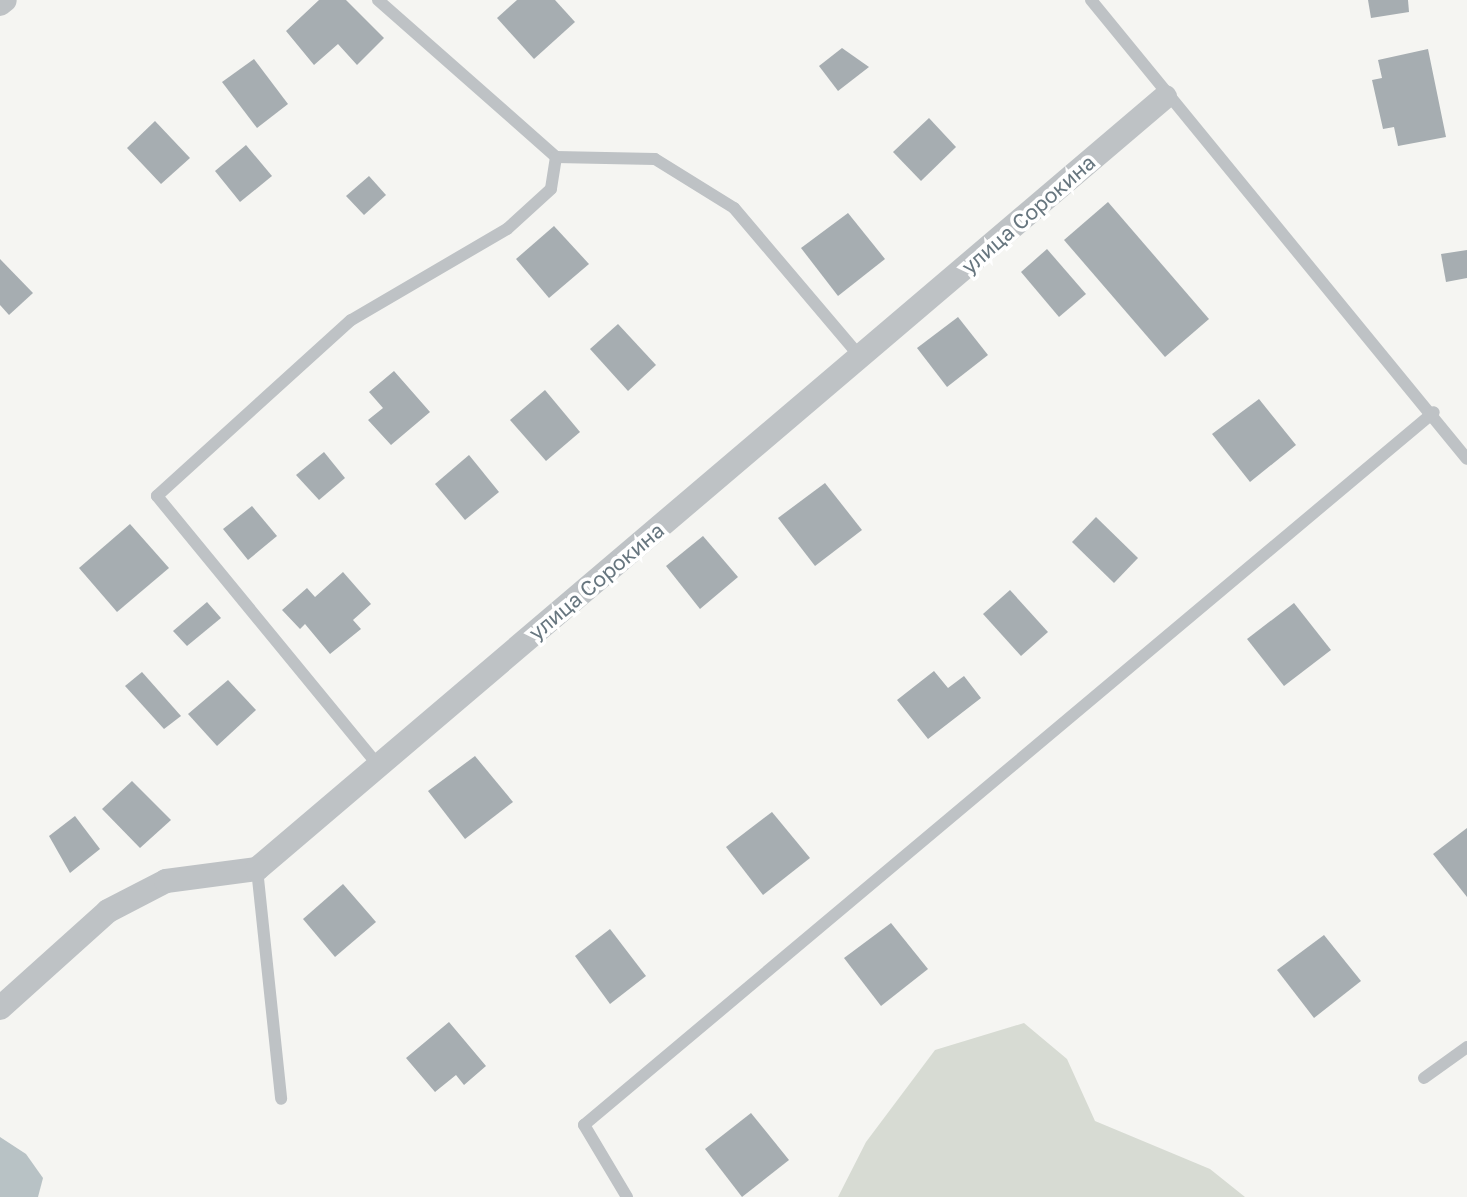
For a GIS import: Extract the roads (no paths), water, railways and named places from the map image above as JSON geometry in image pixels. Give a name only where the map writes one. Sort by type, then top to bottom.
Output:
[{"type":"street","points":[[0,4],[5,0]]},
{"type":"street","name":"улица Сорокина","points":[[257,869],[1165,97]]},
{"type":"street","points":[[0,1008],[108,911],[166,881],[257,869]]},
{"type":"lane","points":[[377,0],[556,157],[655,159],[734,208],[861,358]]},
{"type":"lane","points":[[1091,0],[1165,97],[1434,412],[1467,459]]},
{"type":"lane","points":[[379,766],[157,496],[351,320],[507,229],[551,189],[556,157]]},
{"type":"lane","points":[[627,1197],[584,1125],[1434,412]]},
{"type":"lane","points":[[257,869],[281,1099]]},
{"type":"lane","points":[[1424,1078],[1467,1047]]}]
